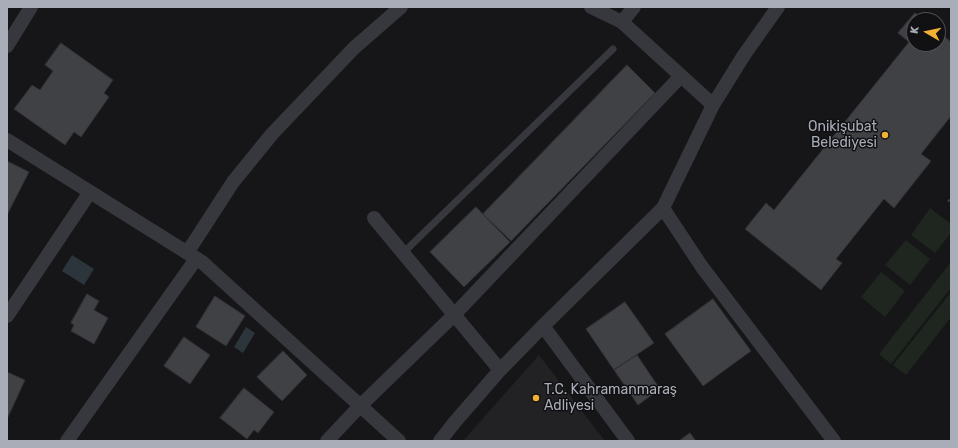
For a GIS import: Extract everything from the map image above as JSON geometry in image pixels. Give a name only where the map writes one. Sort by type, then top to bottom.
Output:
[{"type":"street","points":[[7,46],[30,7]]},
{"type":"street","points":[[67,441],[192,256],[233,182],[272,134],[354,48],[401,7]]},
{"type":"street","points":[[591,7],[622,22],[713,105]]},
{"type":"street","points":[[622,22],[634,7]]},
{"type":"street","points":[[440,441],[500,370],[663,208],[713,105],[744,55],[778,7]]},
{"type":"street","points":[[327,441],[360,406],[454,315],[681,76]]},
{"type":"street","points":[[7,140],[202,262],[399,441]]},
{"type":"street","points":[[7,316],[90,192]]},
{"type":"street","points":[[663,208],[702,267],[834,441]]},
{"type":"street","points":[[374,218],[500,370]]},
{"type":"street","points":[[543,326],[628,441]]},
{"type":"lane","points":[[403,253],[613,49]]},
{"type":"shaded area","points":[[930,208],[951,224],[951,233],[935,253],[911,235]]},
{"type":"shaded area","points":[[906,240],[930,259],[910,285],[885,265]]},
{"type":"shaded area","points":[[72,255],[94,269],[84,285],[62,271]]},
{"type":"shaded area","points":[[951,262],[951,288],[891,364],[879,354]]},
{"type":"shaded area","points":[[881,272],[905,291],[885,317],[861,297]]},
{"type":"shaded area","points":[[951,292],[951,317],[906,375],[893,365]]},
{"type":"shaded area","points":[[246,327],[255,333],[243,353],[234,347]]},
{"type":"shaded area","name":"T.C. Kahramanmaraş Adliyesi","points":[[539,355],[605,441],[463,441]]},
{"type":"building","name":"Onikişubat Belediyesi","points":[[906,24],[906,40],[898,33]]},
{"type":"building","name":"Onikişubat Belediyesi","points":[[946,38],[951,42],[951,116],[921,154],[931,161],[894,208],[884,199],[836,259],[842,263],[821,290],[745,229],[766,203],[774,210],[906,46],[906,52],[946,52]]},
{"type":"building","points":[[61,43],[113,80],[104,93],[109,97],[81,137],[74,132],[65,145],[14,109],[32,85],[40,90],[53,71],[45,65]]},
{"type":"building","points":[[627,65],[655,93],[511,241],[483,214]]},
{"type":"building","points":[[7,161],[29,172],[7,215]]},
{"type":"building","points":[[476,207],[510,242],[464,287],[430,252]]},
{"type":"building","points":[[87,294],[99,301],[94,310],[108,318],[94,344],[71,331],[74,325],[71,323]]},
{"type":"building","points":[[215,296],[245,316],[226,346],[196,327]]},
{"type":"building","points":[[713,299],[751,351],[703,386],[665,334]]},
{"type":"building","points":[[625,302],[654,343],[614,370],[586,329]]},
{"type":"building","points":[[184,337],[210,355],[190,384],[164,366]]},
{"type":"building","points":[[283,351],[307,375],[282,401],[257,377]]},
{"type":"building","points":[[637,355],[660,389],[638,405],[614,370]]},
{"type":"building","points":[[7,372],[25,380],[8,417],[7,417]]},
{"type":"building","points":[[244,388],[274,412],[258,433],[254,430],[247,439],[220,418]]},
{"type":"building","points":[[690,433],[696,441],[679,441]]},
{"type":"place","name":"Onikişubat Belediyesi","points":[[885,135]]},
{"type":"place","name":"T.C. Kahramanmaraş Adliyesi","points":[[536,398]]}]
